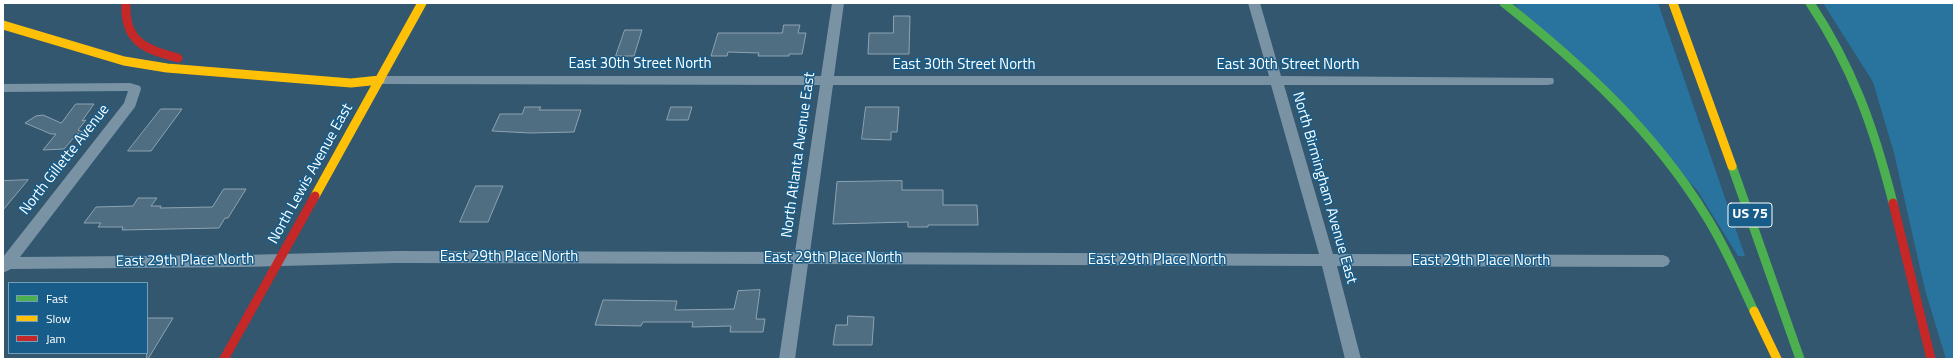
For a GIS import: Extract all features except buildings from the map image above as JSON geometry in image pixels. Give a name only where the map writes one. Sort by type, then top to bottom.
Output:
[{"type":"main road","points":[[126,3],[126,25],[135,41],[146,48],[187,60]]},
{"type":"main road","name":"North Lewis Avenue East","points":[[224,359],[422,3]]},
{"type":"main road","points":[[1504,3],[1583,67],[1640,127],[1663,156],[1686,186],[1726,252],[1777,359]]},
{"type":"main road","name":"US 75","points":[[1673,3],[1773,279],[1800,359]]},
{"type":"main road","points":[[1810,3],[1835,41],[1852,71],[1874,129],[1931,359]]},
{"type":"main road","points":[[1686,11],[1698,72]]},
{"type":"main road","points":[[3,25],[117,59],[167,68],[351,83],[380,80]]},
{"type":"main road","points":[[233,64],[355,75],[380,80]]},
{"type":"street","name":"North Atlanta Avenue East","points":[[787,359],[838,3]]},
{"type":"street","name":"North Birmingham Avenue East","points":[[1254,3],[1275,82],[1328,261],[1353,359]]},
{"type":"street","name":"East 30th Street North","points":[[380,80],[1275,82],[1548,80]]},
{"type":"street","name":"North Gillette Avenue","points":[[3,88],[130,87],[135,89],[130,104],[5,265]]},
{"type":"street","name":"East 29th Place North","points":[[5,265],[396,257],[802,257],[1328,261],[1663,261]]},
{"type":"shaded area","points":[[1513,3],[1658,3],[1745,256],[1738,256],[1697,190]]},
{"type":"shaded area","points":[[1823,3],[1954,3],[1954,359],[1946,359],[1925,290],[1894,153],[1873,82]]},
{"type":"traffic: fast","points":[[1504,3],[1588,74],[1615,100],[1663,155],[1686,185],[1713,227],[1754,311]]},
{"type":"traffic: fast","points":[[1810,3],[1839,50],[1862,99],[1879,149],[1893,203]]},
{"type":"traffic: fast","points":[[1732,166],[1800,359]]},
{"type":"traffic: slow","points":[[315,196],[422,3]]},
{"type":"traffic: slow","points":[[1673,3],[1732,166]]},
{"type":"traffic: slow","points":[[3,25],[124,61],[167,68],[351,83],[380,80]]},
{"type":"traffic: slow","points":[[1754,311],[1777,359]]},
{"type":"traffic: jam","points":[[126,3],[125,16],[131,35],[146,47],[178,58]]},
{"type":"traffic: jam","points":[[224,359],[315,196]]},
{"type":"traffic: jam","points":[[1893,203],[1931,359]]}]
